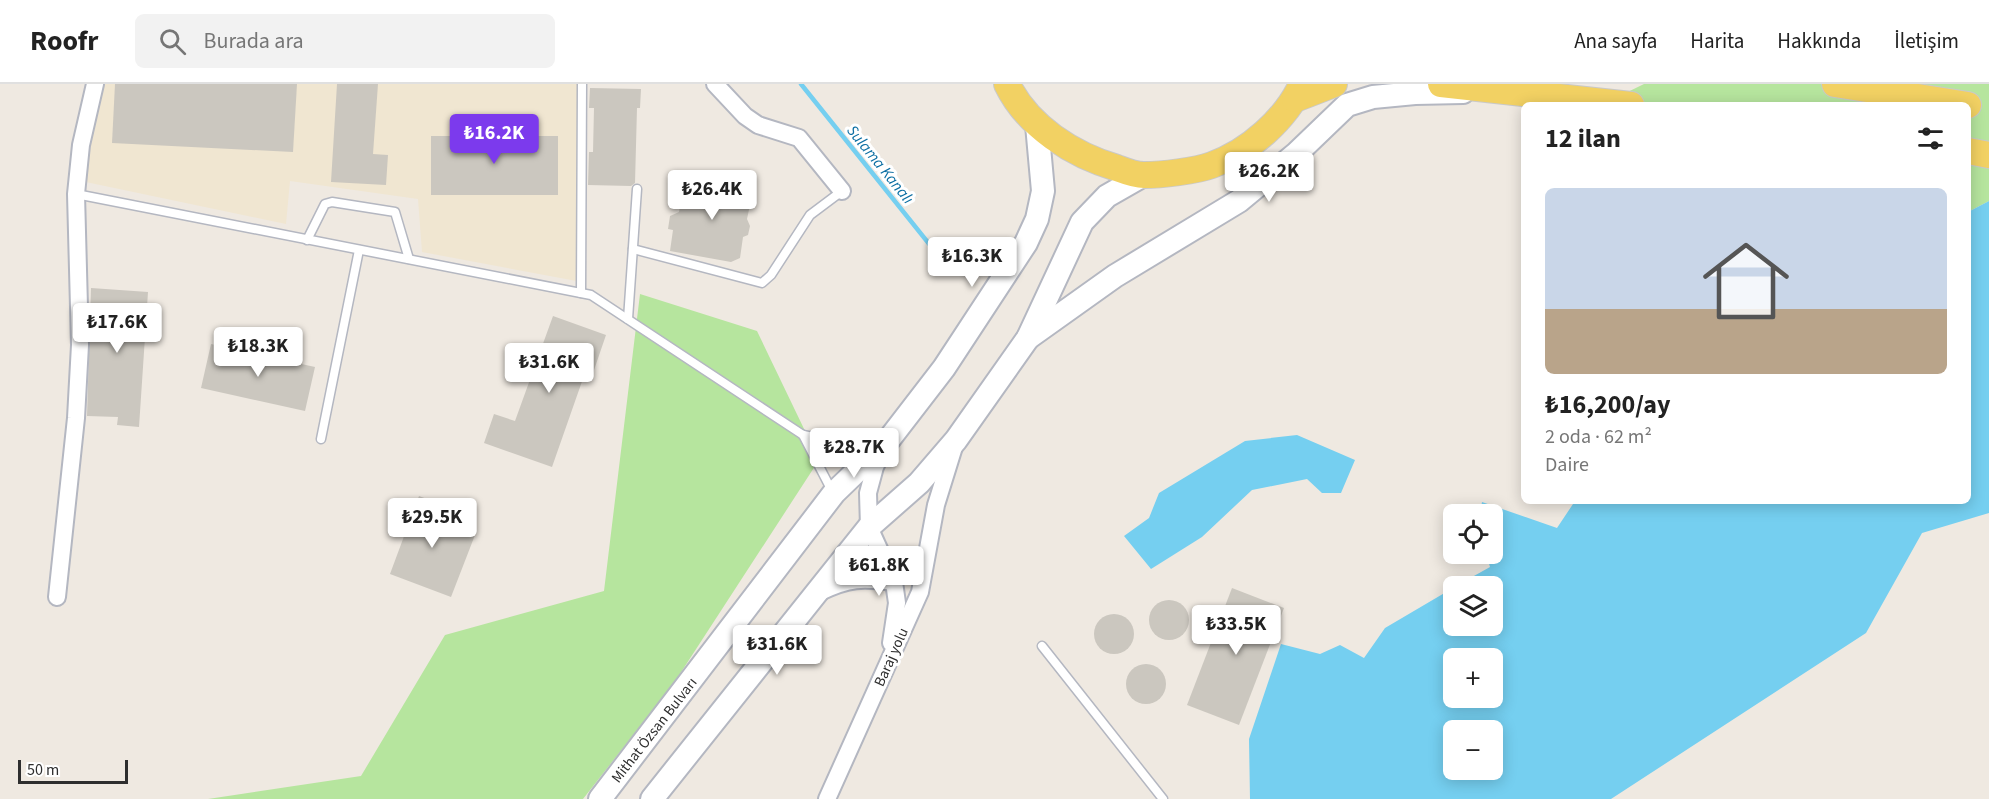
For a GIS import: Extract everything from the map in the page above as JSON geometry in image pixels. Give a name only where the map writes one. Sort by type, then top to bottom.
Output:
[{"type":"main road","points":[[1007,84],[1013,96],[1037,125],[1096,162],[1142,176]]},
{"type":"main road","points":[[652,799],[869,527],[919,483],[956,440],[1028,338],[1082,222],[1107,196],[1142,176],[1212,165],[1243,148],[1282,118],[1299,92],[1334,84]]},
{"type":"main road","points":[[1441,84],[1604,102]]},
{"type":"main road","points":[[1835,84],[1949,102]]},
{"type":"main road","points":[[1028,338],[1115,276],[1239,201],[1297,153],[1347,105],[1373,97],[1415,93],[1514,92]]},
{"type":"main road","points":[[1971,105],[1989,108]]},
{"type":"main road","name":"Mithat Özsan Bulvarı","points":[[600,799],[834,493],[887,442],[944,368],[1026,243],[1037,219],[1042,191],[1037,125]]},
{"type":"main road","points":[[1971,152],[1989,155]]},
{"type":"street","points":[[57,597],[76,418],[80,345],[76,194],[81,145],[94,84]]},
{"type":"street","points":[[715,84],[745,116],[758,125],[799,138],[842,191]]},
{"type":"street","name":"Baraj yolu","points":[[827,799],[920,592],[936,505],[956,440]]},
{"type":"street","points":[[887,442],[875,467],[868,493],[869,527],[894,582],[897,603],[888,665]]},
{"type":"street","points":[[816,593],[843,581],[868,579],[894,582]]},
{"type":"lane","points":[[581,293],[582,84]]},
{"type":"lane","points":[[628,319],[637,189]]},
{"type":"lane","points":[[633,249],[762,283],[771,275],[810,215],[842,191]]},
{"type":"lane","points":[[76,194],[591,295],[803,435],[862,446],[887,442]]},
{"type":"lane","points":[[307,240],[325,204],[332,202],[395,212],[409,259]]},
{"type":"lane","points":[[321,439],[359,250]]},
{"type":"lane","points":[[803,435],[834,493]]},
{"type":"lane","points":[[1042,646],[1163,799]]},
{"type":"shaded area","points":[[104,84],[583,84],[582,282],[422,252],[418,199],[290,181],[286,224],[81,181]]},
{"type":"green space","points":[[1644,84],[1989,84],[1989,201],[1971,210],[1971,102],[1607,102]]},
{"type":"green space","points":[[640,294],[757,331],[819,460],[674,683],[583,799],[208,799],[361,776],[445,635],[604,591]]},
{"type":"water","points":[[1989,201],[1989,513],[1922,533],[1866,633],[1611,799],[1250,799],[1249,739],[1281,644],[1320,654],[1340,645],[1364,658],[1385,628],[1443,594],[1443,636],[1503,636],[1503,576],[1474,576],[1490,567],[1489,564],[1503,564],[1503,509],[1557,528],[1573,504],[1971,504],[1971,210]]},
{"type":"water","points":[[1297,435],[1355,460],[1341,493],[1322,493],[1307,479],[1252,490],[1202,537],[1151,569],[1124,536],[1149,518],[1159,493],[1245,441]]},
{"type":"building","points":[[115,84],[297,84],[293,152],[112,143]]},
{"type":"building","points":[[337,84],[378,84],[373,154],[388,155],[386,185],[331,182]]},
{"type":"building","points":[[590,88],[641,89],[640,108],[637,108],[635,183],[631,186],[588,185],[589,152],[593,152],[594,108],[589,108]]},
{"type":"building","points":[[431,136],[558,136],[558,195],[431,195]]},
{"type":"building","points":[[718,178],[743,182],[751,200],[747,219],[750,226],[748,235],[743,237],[740,258],[731,262],[670,251],[673,230],[668,229],[670,216],[679,212],[683,190],[688,191]]},
{"type":"building","points":[[91,288],[148,292],[139,427],[117,425],[118,417],[87,416]]},
{"type":"building","points":[[553,316],[606,335],[593,373],[586,370],[552,467],[484,443],[494,414],[515,421]]},
{"type":"building","points":[[211,344],[315,367],[305,411],[201,388]]},
{"type":"building","points":[[419,496],[451,508],[445,524],[475,535],[451,597],[390,574]]},
{"type":"building","points":[[1232,588],[1284,608],[1239,725],[1187,705]]},
{"type":"building","points":[[1169,600],[1183,606],[1189,620],[1183,634],[1169,640],[1155,634],[1149,620],[1155,606]]},
{"type":"building","points":[[1114,614],[1128,620],[1134,634],[1128,648],[1114,654],[1100,648],[1094,634],[1100,620]]},
{"type":"building","points":[[1146,664],[1160,670],[1166,684],[1160,698],[1146,704],[1132,698],[1126,684],[1132,670]]},
{"type":"waterway","name":"Sulama Kanalı","points":[[801,84],[942,260]]}]
